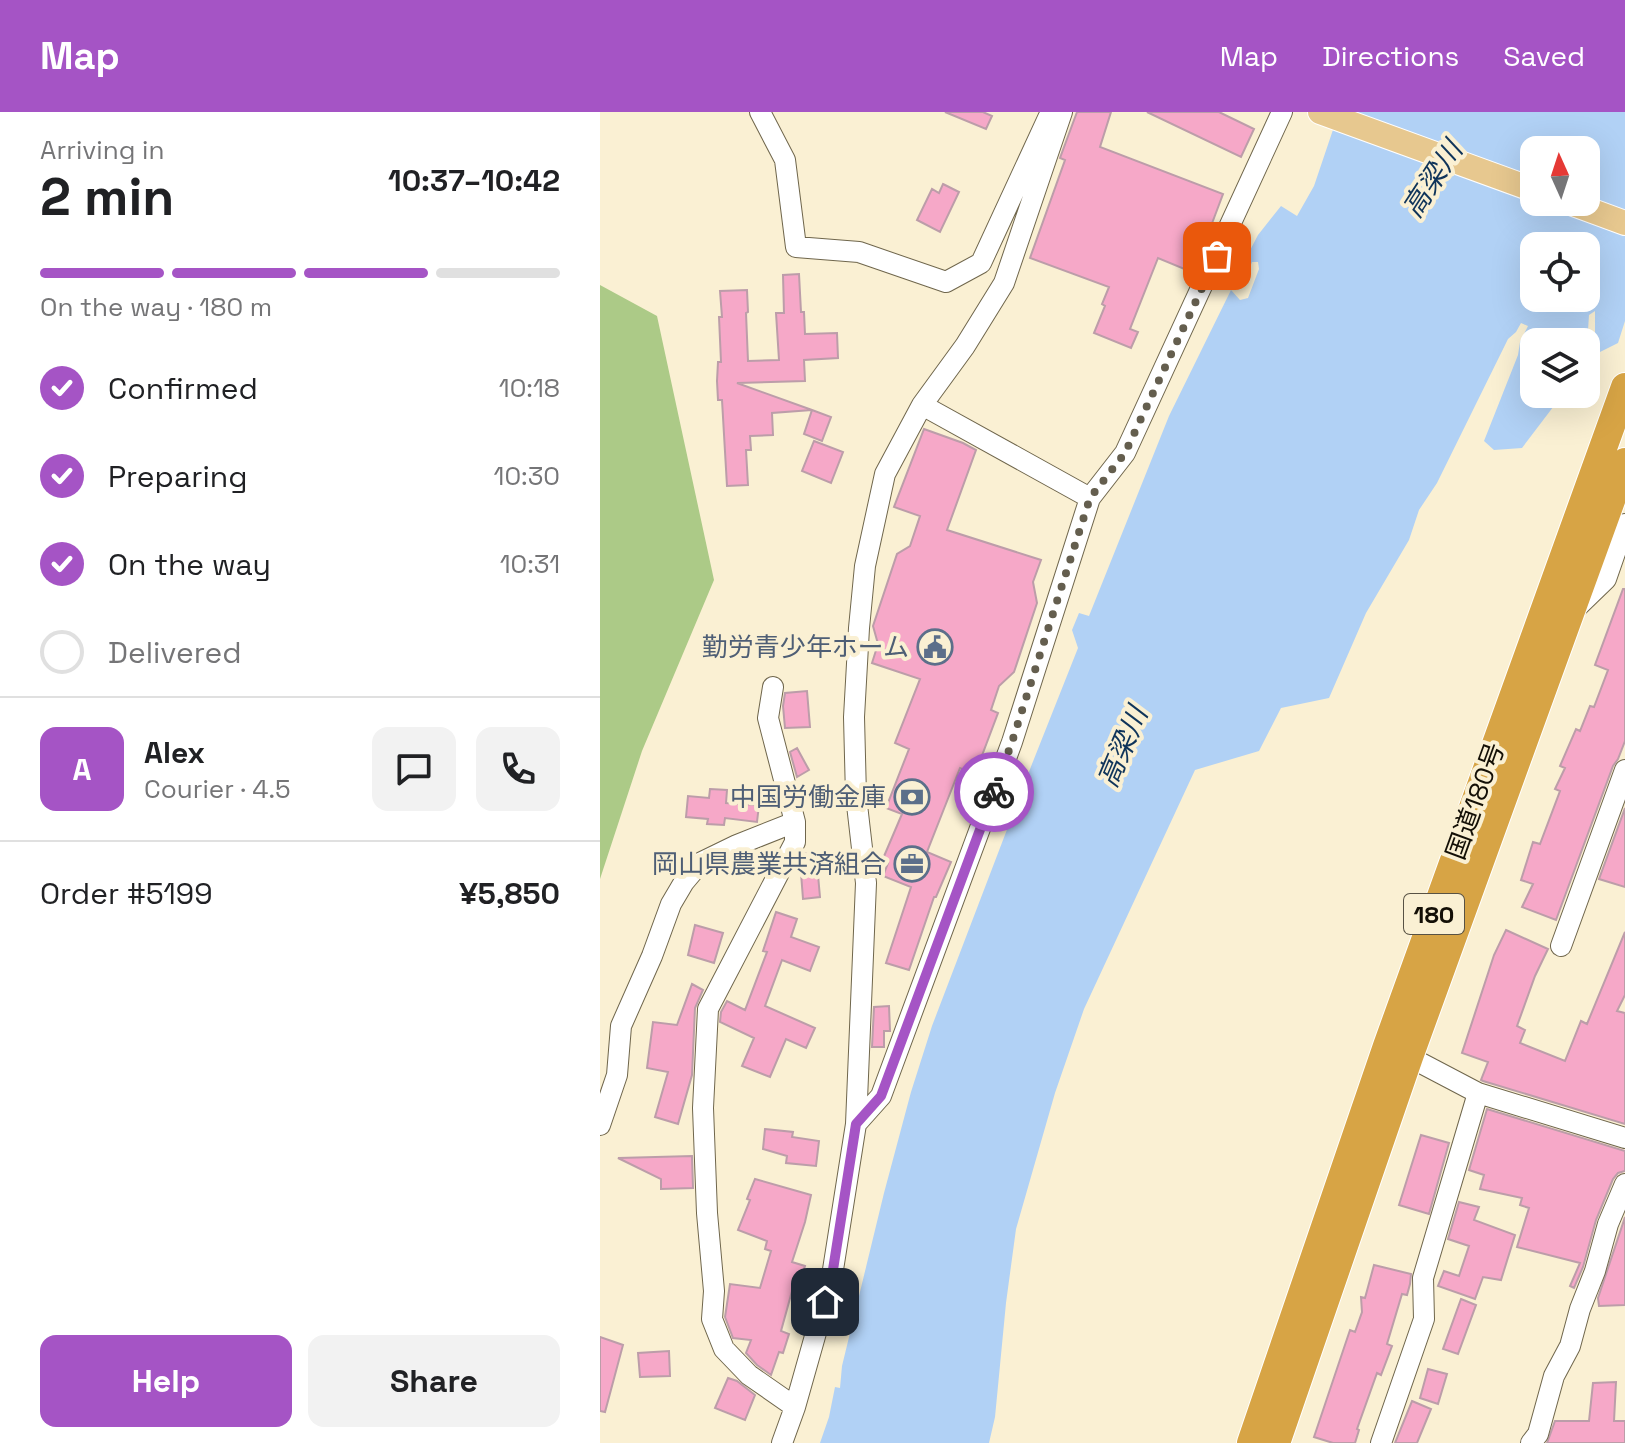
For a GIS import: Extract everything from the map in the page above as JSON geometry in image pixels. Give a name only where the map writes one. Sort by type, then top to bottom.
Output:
[{"type":"highway","name":"国道180号","points":[[1276,1443],[1398,1051],[1625,387]]},
{"type":"highway","name":"国道180号","points":[[1251,1443],[1625,462]]},
{"type":"main road","points":[[1320,112],[1520,185]]},
{"type":"main road","points":[[1600,214],[1625,223]]},
{"type":"street","points":[[760,112],[785,160],[796,247],[859,252],[946,282],[981,263],[1051,112]]},
{"type":"street","points":[[782,1443],[832,1276],[856,1124],[866,883],[856,796],[854,717],[865,566],[885,474],[922,405],[965,346],[1004,283],[1062,112]]},
{"type":"street","points":[[856,1124],[881,1096],[1012,742],[1090,498],[1125,453],[1282,112]]},
{"type":"street","points":[[922,405],[1090,498]]},
{"type":"street","points":[[1569,615],[1606,579],[1625,524]]},
{"type":"street","points":[[773,687],[768,718],[795,822],[795,842],[708,1009],[703,1108],[714,1291],[712,1319],[724,1349],[749,1375],[795,1407]]},
{"type":"street","points":[[1561,946],[1625,770]]},
{"type":"street","points":[[600,1125],[617,1075],[621,1026],[671,904],[684,882],[700,863],[795,822]]},
{"type":"street","points":[[1398,1051],[1478,1093],[1625,1138]]},
{"type":"street","points":[[1381,1443],[1424,1319],[1423,1278],[1478,1093]]},
{"type":"street","points":[[1531,1443],[1538,1434],[1554,1376],[1570,1346],[1608,1224],[1625,1184]]},
{"type":"green space","points":[[600,285],[657,316],[714,580],[642,751],[600,879]]},
{"type":"water","name":"高梁川","points":[[1339,112],[1625,112],[1625,321],[1618,343],[1600,352],[1600,328],[1595,328],[1595,312],[1600,312],[1600,232],[1520,232],[1520,312],[1594,312],[1589,315],[1588,328],[1527,328],[1521,323],[1508,339],[1437,483],[1419,510],[1409,540],[1366,613],[1329,698],[1281,708],[1259,751],[1195,770],[1084,1009],[1055,1093],[1016,1229],[995,1417],[989,1443],[820,1443],[835,1387],[840,1388],[842,1366],[911,1092],[932,1026],[1078,648],[1072,630],[1079,613],[1089,616],[1169,416],[1231,290],[1240,300],[1248,298],[1259,269],[1258,262],[1252,262],[1243,286],[1235,279],[1258,235],[1281,206],[1297,216],[1314,186]]},
{"type":"water","points":[[1520,342],[1520,408],[1552,408],[1522,448],[1494,450],[1484,441],[1518,355]]},
{"type":"building","points":[[945,112],[983,112],[992,116],[986,129]]},
{"type":"building","points":[[1077,112],[1111,112],[1100,147],[1223,194],[1211,226],[1214,228],[1194,273],[1158,258],[1130,329],[1138,332],[1131,348],[1094,333],[1109,287],[1030,258],[1065,160],[1060,158]]},
{"type":"building","points":[[1147,112],[1219,112],[1254,129],[1241,157]]},
{"type":"building","points":[[943,184],[959,192],[940,232],[917,220],[932,189],[939,193]]},
{"type":"building","points":[[799,274],[805,334],[837,333],[838,358],[804,360],[805,381],[737,383],[812,410],[772,413],[773,435],[750,436],[751,450],[746,450],[748,485],[727,486],[722,400],[718,400],[717,381],[718,362],[721,362],[720,291],[747,290],[748,361],[779,360],[776,313],[784,313],[783,275]]},
{"type":"building","points":[[812,410],[831,417],[822,441],[804,434]]},
{"type":"building","points":[[924,429],[976,450],[947,530],[1041,560],[1033,582],[1037,603],[1014,672],[999,686],[991,710],[998,713],[975,774],[960,768],[927,852],[951,862],[934,897],[909,970],[886,963],[911,887],[883,876],[888,863],[882,861],[902,814],[886,808],[909,749],[895,743],[920,679],[872,663],[878,644],[873,626],[897,554],[910,546],[920,516],[894,507]]},
{"type":"building","points":[[814,441],[843,452],[831,483],[802,471]]},
{"type":"building","points":[[1623,589],[1625,741],[1556,920],[1522,907],[1533,884],[1521,880],[1533,842],[1540,844],[1560,791],[1555,789],[1565,768],[1560,766],[1576,729],[1580,731],[1590,706],[1594,707],[1608,670],[1595,665]]},
{"type":"building","points":[[807,691],[810,727],[785,728],[785,693]]},
{"type":"building","points":[[797,748],[809,770],[797,777],[790,752]]},
{"type":"building","points":[[710,789],[727,790],[726,803],[759,805],[757,822],[725,818],[724,825],[707,824],[708,819],[686,817],[688,796],[709,798]]},
{"type":"building","points":[[1625,808],[1625,887],[1599,879]]},
{"type":"building","points":[[816,853],[820,897],[803,899],[800,860],[803,854]]},
{"type":"building","points":[[776,912],[797,919],[791,937],[819,947],[810,971],[782,960],[765,1006],[815,1028],[806,1048],[786,1039],[770,1077],[742,1066],[754,1038],[720,1022],[727,1001],[745,1010],[767,952],[763,951]]},
{"type":"building","points":[[695,925],[723,933],[714,963],[688,955]]},
{"type":"building","points":[[1506,930],[1548,949],[1517,1026],[1525,1030],[1520,1043],[1565,1061],[1581,1021],[1587,1024],[1625,932],[1625,995],[1617,1011],[1625,1013],[1625,1124],[1483,1081],[1488,1062],[1462,1053],[1494,955]]},
{"type":"building","points":[[692,984],[703,990],[695,1008],[692,1075],[678,1124],[655,1117],[668,1072],[647,1068],[653,1022],[677,1025]]},
{"type":"building","points":[[889,1006],[890,1031],[884,1031],[884,1047],[872,1047],[874,1007]]},
{"type":"building","points":[[1487,1109],[1625,1151],[1625,1171],[1613,1179],[1574,1288],[1570,1286],[1580,1263],[1517,1247],[1529,1208],[1520,1205],[1522,1198],[1480,1189],[1484,1175],[1469,1170]]},
{"type":"building","points":[[765,1129],[793,1132],[792,1137],[819,1141],[816,1166],[786,1163],[787,1156],[763,1149]]},
{"type":"building","points":[[1421,1135],[1449,1143],[1429,1214],[1399,1205]]},
{"type":"building","points":[[692,1156],[693,1188],[661,1189],[661,1179],[618,1158]]},
{"type":"building","points":[[755,1179],[811,1195],[792,1262],[805,1266],[799,1285],[794,1284],[781,1331],[789,1334],[771,1375],[746,1353],[751,1340],[733,1338],[725,1317],[730,1284],[760,1288],[771,1251],[765,1249],[767,1241],[738,1230]]},
{"type":"building","points":[[1459,1202],[1479,1207],[1474,1220],[1515,1235],[1501,1280],[1483,1277],[1475,1299],[1438,1286],[1444,1271],[1459,1276],[1469,1246],[1448,1239]]},
{"type":"building","points":[[1625,1217],[1625,1305],[1599,1306],[1598,1298]]},
{"type":"building","points":[[1374,1265],[1411,1274],[1410,1284],[1407,1295],[1402,1294],[1387,1344],[1392,1346],[1381,1375],[1377,1373],[1355,1443],[1333,1443],[1314,1437],[1350,1330],[1355,1332],[1362,1312],[1361,1297],[1365,1298]]},
{"type":"building","points":[[1461,1299],[1476,1305],[1458,1354],[1443,1349]]},
{"type":"building","points":[[600,1337],[623,1345],[605,1412],[600,1411]]},
{"type":"building","points":[[669,1351],[670,1376],[640,1377],[638,1353]]},
{"type":"building","points":[[1428,1369],[1447,1374],[1438,1404],[1420,1398]]},
{"type":"building","points":[[728,1378],[755,1395],[745,1420],[715,1408]]},
{"type":"building","points":[[1616,1382],[1614,1421],[1625,1421],[1625,1443],[1547,1443],[1555,1421],[1589,1421],[1593,1383]]},
{"type":"building","points":[[1412,1401],[1431,1409],[1417,1443],[1395,1443]]},
{"type":"way so far","points":[[994,792],[1090,498],[1125,453],[1217,256]]},
{"type":"place","name":"勤労青少年ホーム","points":[[935,647]]},
{"type":"place","name":"中国労働金庫","points":[[912,797]]},
{"type":"place","name":"岡山県農業共済組合","points":[[912,864]]},
{"type":"route","points":[[825,1302],[832,1276],[856,1124],[881,1096],[994,792]]}]
